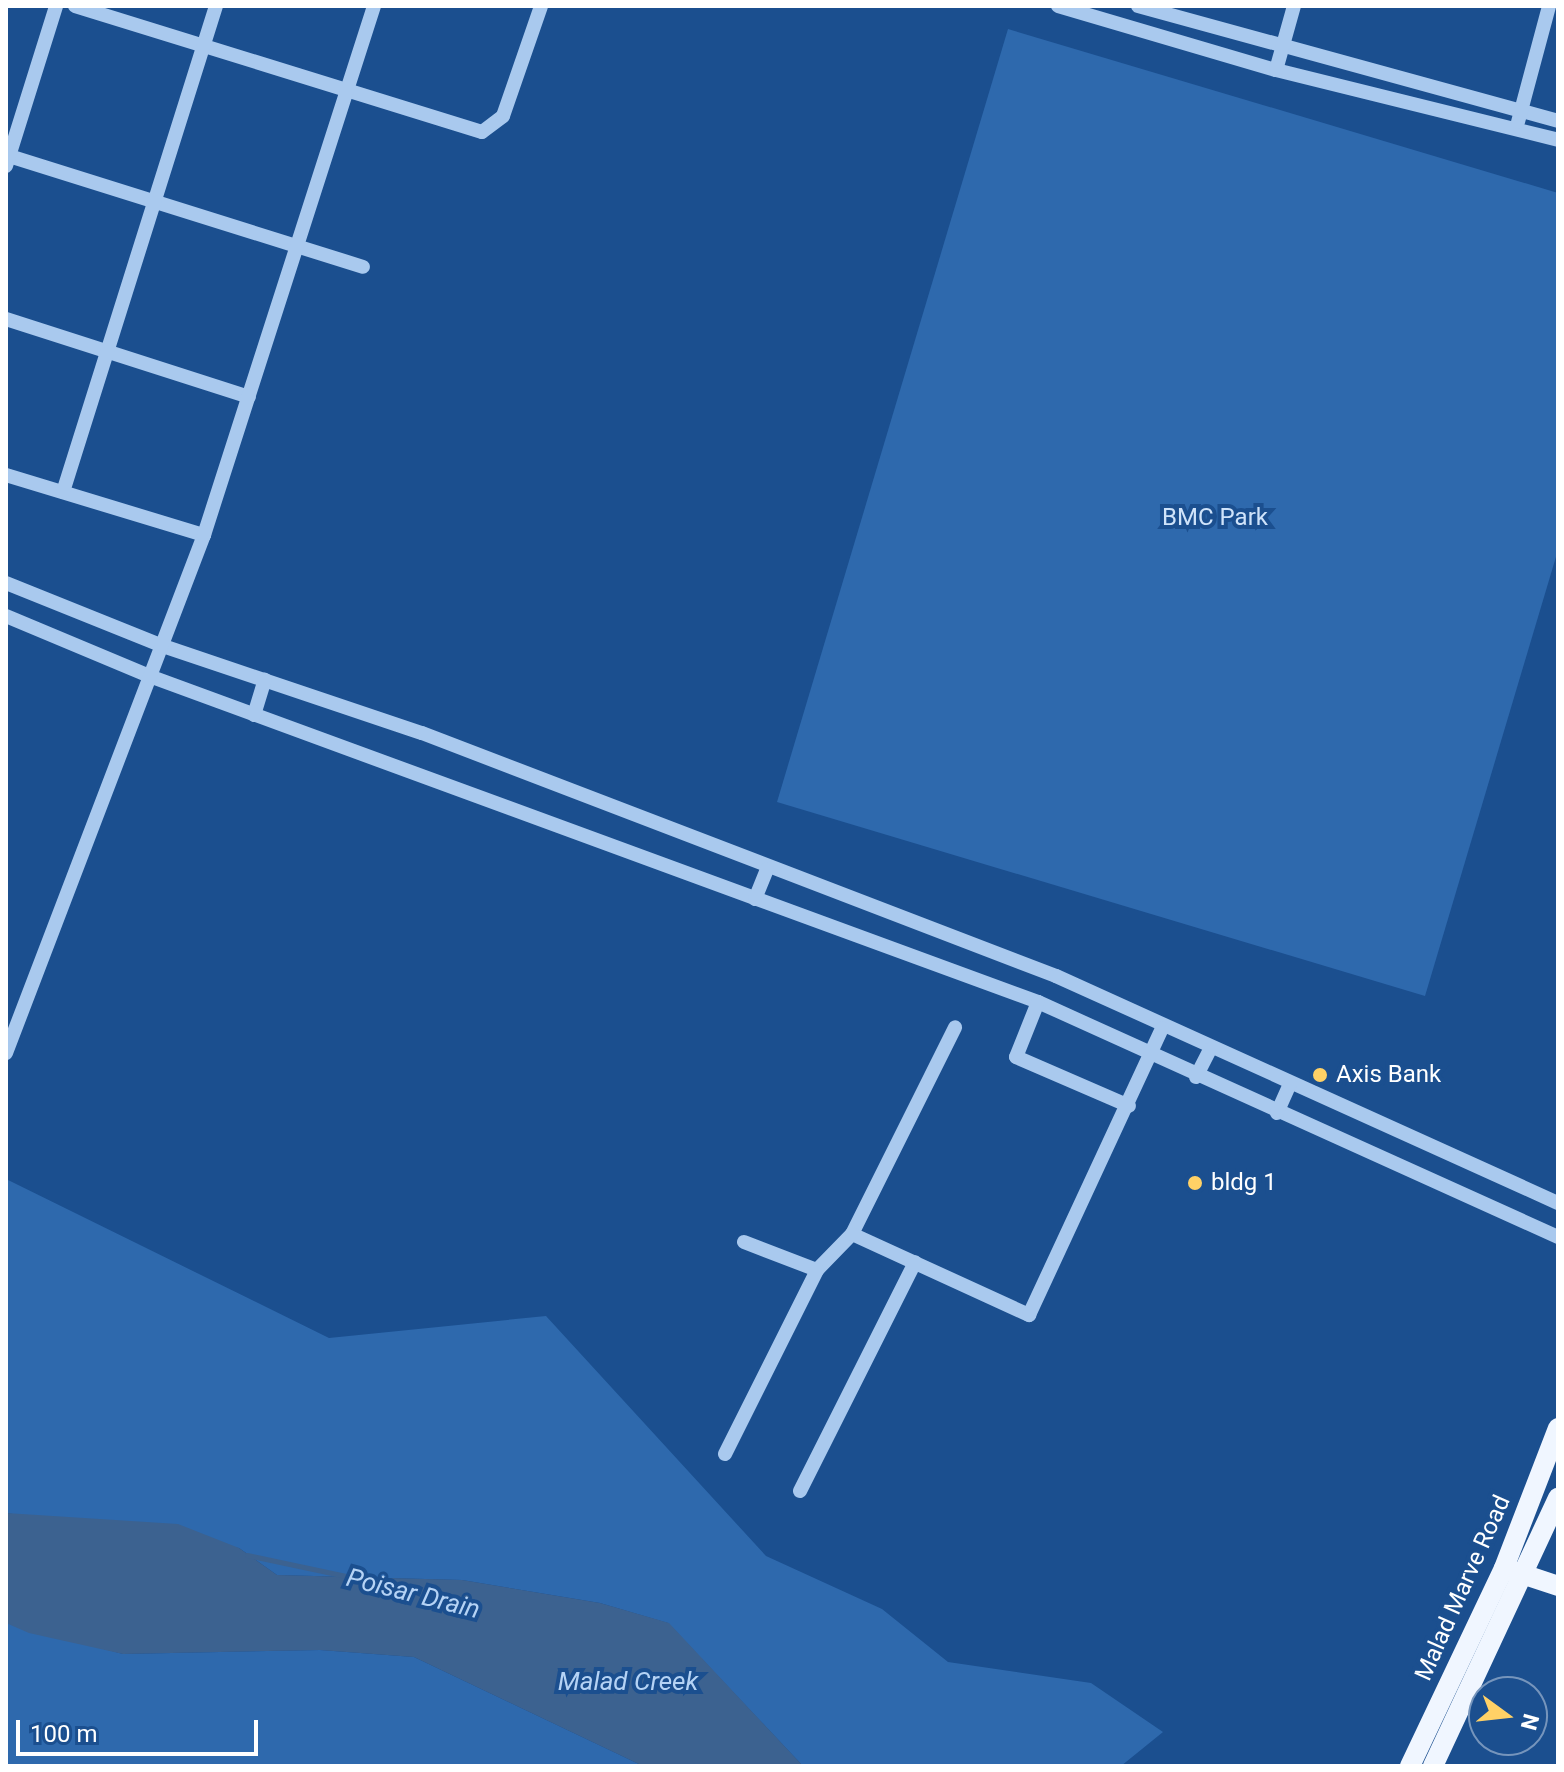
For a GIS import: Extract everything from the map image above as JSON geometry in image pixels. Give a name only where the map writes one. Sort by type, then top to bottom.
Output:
[{"type":"main road","name":"Malad Marve Road","points":[[1433,1766],[1514,1571],[1516,1537],[1558,1428]]},
{"type":"main road","name":"Malad Marve Road","points":[[1410,1766],[1514,1571],[1538,1543],[1558,1498]]},
{"type":"main road","points":[[1516,1537],[1558,1552]]},
{"type":"main road","points":[[1514,1571],[1558,1586]]},
{"type":"street","points":[[56,6],[7,159],[363,267]]},
{"type":"street","points":[[75,6],[482,132],[503,116],[541,6]]},
{"type":"street","points":[[63,492],[216,6]]},
{"type":"street","points":[[6,1053],[204,535],[374,6]]},
{"type":"street","points":[[1058,6],[1276,70],[1558,140]]},
{"type":"street","points":[[1138,6],[1282,51],[1558,121]]},
{"type":"street","points":[[1276,70],[1294,6]]},
{"type":"street","points":[[1516,131],[1549,6]]},
{"type":"street","points":[[6,319],[249,397]]},
{"type":"street","points":[[6,475],[204,535]]},
{"type":"street","points":[[6,583],[163,646],[422,733],[767,869],[1056,976],[1162,1028],[1558,1203]]},
{"type":"street","points":[[6,616],[152,677],[1038,1002],[1196,1077],[1558,1237]]},
{"type":"street","points":[[254,715],[265,680]]},
{"type":"street","points":[[755,899],[767,869]]},
{"type":"street","points":[[1038,1002],[1016,1057],[1129,1106]]},
{"type":"street","points":[[725,1454],[817,1270],[852,1234],[955,1027]]},
{"type":"street","points":[[852,1234],[1029,1315],[1129,1106],[1162,1028]]},
{"type":"street","points":[[1196,1077],[1210,1049]]},
{"type":"street","points":[[1277,1113],[1290,1084]]},
{"type":"street","points":[[744,1242],[817,1270]]},
{"type":"street","points":[[800,1491],[915,1262]]},
{"type":"green space","name":"BMC Park","points":[[1008,29],[1558,193],[1558,550],[1425,996],[777,802]]},
{"type":"green space","points":[[6,1179],[329,1338],[546,1316],[766,1556],[882,1609],[948,1662],[1091,1683],[1163,1732],[1121,1766],[803,1766],[668,1623],[600,1603],[462,1580],[277,1575],[239,1548],[6,1513]]},
{"type":"green space","points":[[6,1623],[123,1654],[320,1650],[414,1657],[643,1766],[6,1766]]},
{"type":"water","name":"Malad Creek","points":[[6,1513],[178,1524],[239,1548],[277,1575],[462,1580],[600,1603],[669,1623],[803,1766],[643,1766],[414,1657],[320,1650],[123,1654],[29,1633],[6,1623]]},
{"type":"waterway","name":"Poisar Drain","points":[[247,1555],[346,1576]]},
{"type":"place","name":"Axis Bank","points":[[1320,1075]]},
{"type":"place","name":"bldg 1","points":[[1195,1183]]}]
